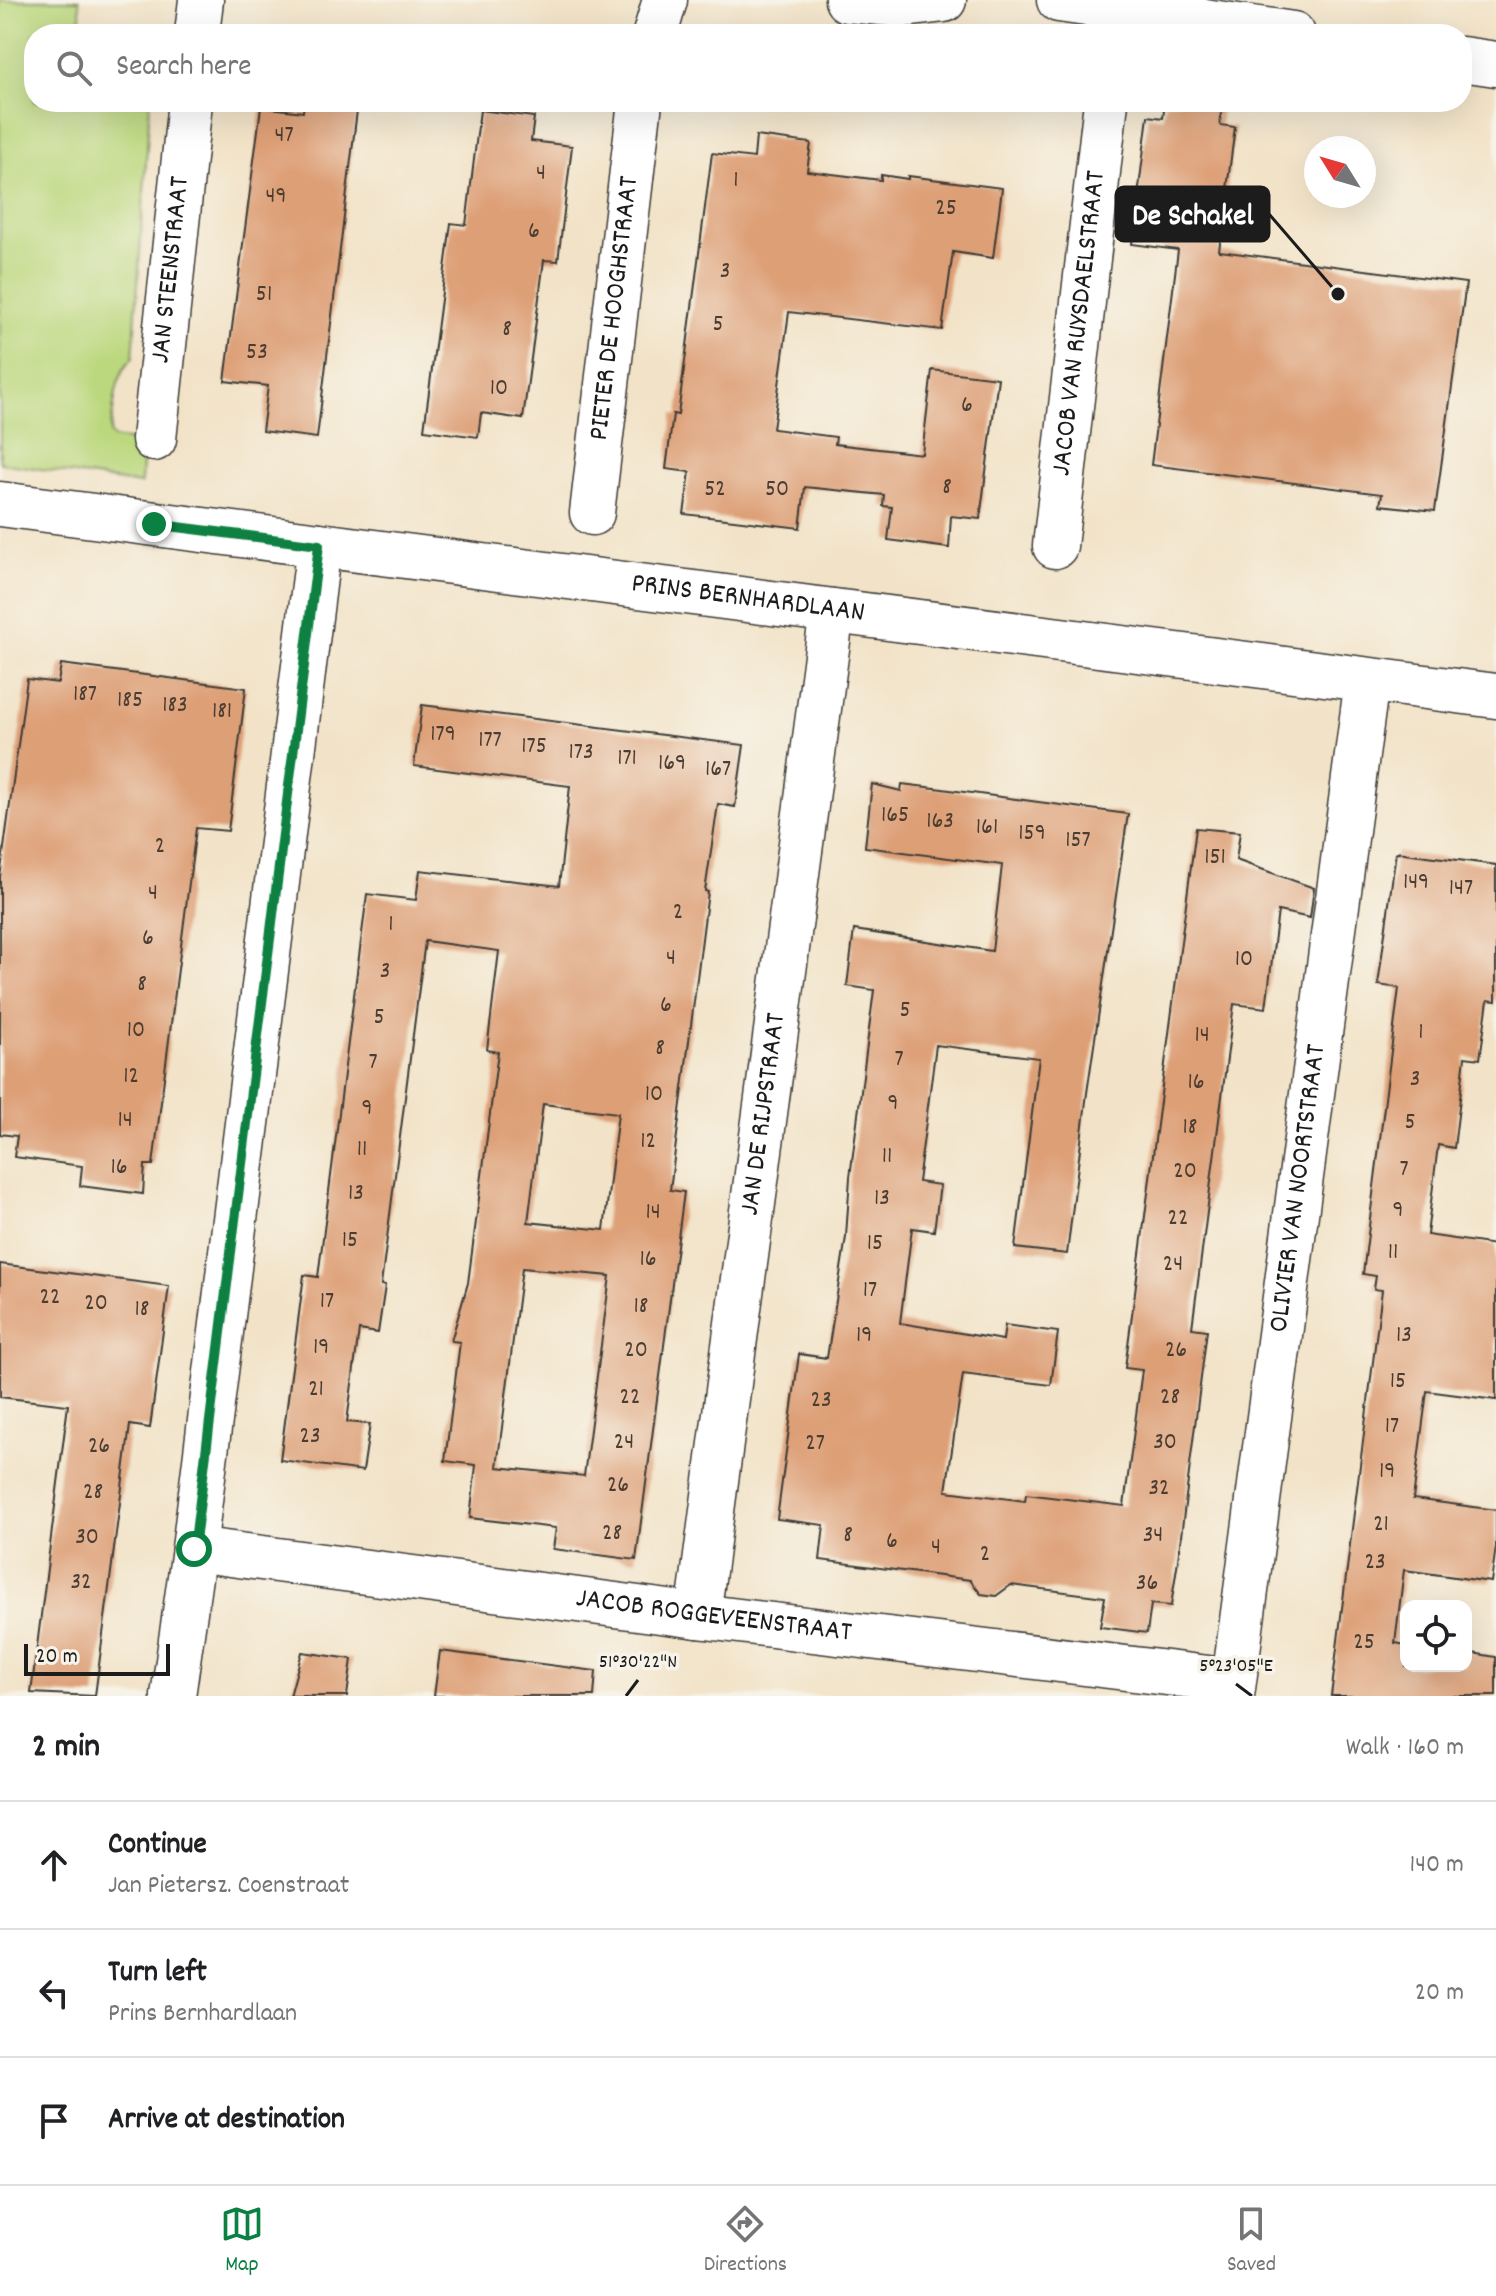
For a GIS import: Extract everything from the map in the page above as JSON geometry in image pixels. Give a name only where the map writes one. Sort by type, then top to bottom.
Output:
[{"type":"street","points":[[198,24],[201,0]]},
{"type":"street","points":[[658,24],[665,0]]},
{"type":"street","points":[[847,0],[904,5],[944,0]]},
{"type":"street","points":[[1059,0],[1117,14],[1205,24]]},
{"type":"street","points":[[1472,60],[1496,64]]},
{"type":"street","name":"JAN STEENSTRAAT","points":[[154,439],[189,112]]},
{"type":"street","name":"PIETER DE HOOGHSTRAAT","points":[[592,513],[639,112]]},
{"type":"street","name":"JACOB VAN RUYSDAELSTRAAT","points":[[1055,546],[1105,112]]},
{"type":"street","name":"PRINS BERNHARDLAAN","points":[[0,504],[1496,696]]},
{"type":"street","points":[[173,1696],[319,545]]},
{"type":"street","name":"JAN DE RIJPSTRAAT","points":[[698,1616],[832,611]]},
{"type":"street","name":"OLIVIER VAN NOORTSTRAAT","points":[[1232,1688],[1367,680]]},
{"type":"street","name":"JACOB ROGGEVEENSTRAAT","points":[[194,1549],[1232,1688]]},
{"type":"green space","points":[[0,0],[79,0],[81,24],[24,24],[24,112],[149,112],[133,358],[118,382],[110,433],[113,438],[143,442],[141,484],[0,463]]},
{"type":"building","points":[[260,112],[357,112],[317,438],[262,431],[268,386],[225,381]]},
{"type":"building","points":[[480,112],[534,117],[531,141],[572,146],[558,261],[544,260],[523,419],[481,413],[478,437],[424,430],[451,223],[466,225]]},
{"type":"building","points":[[1164,112],[1222,112],[1220,125],[1235,127],[1219,251],[1466,283],[1435,511],[1380,505],[1382,494],[1151,465],[1178,250],[1132,244],[1148,116],[1163,118]]},
{"type":"building","points":[[756,136],[811,143],[807,171],[881,180],[881,175],[908,179],[908,176],[1002,188],[993,258],[953,252],[942,330],[789,312],[773,429],[836,437],[835,444],[922,454],[932,370],[998,378],[980,519],[951,516],[949,548],[888,540],[892,507],[883,506],[884,495],[805,487],[800,528],[684,514],[690,472],[666,469],[673,414],[678,415],[712,153],[754,158]]},
{"type":"building","points":[[61,664],[246,688],[228,831],[196,828],[153,1165],[145,1165],[143,1194],[80,1186],[82,1166],[14,1157],[17,1136],[0,1134],[0,877],[27,679],[58,683]]},
{"type":"building","points":[[422,705],[744,745],[735,807],[718,804],[705,891],[708,892],[670,1190],[684,1192],[636,1560],[553,1549],[556,1528],[470,1518],[476,1465],[445,1461],[460,1342],[451,1341],[468,1283],[498,1052],[487,1050],[499,951],[425,941],[381,1285],[385,1286],[378,1333],[359,1330],[347,1422],[370,1424],[363,1471],[280,1460],[304,1275],[318,1277],[367,894],[416,900],[420,870],[559,886],[570,786],[414,766]],"holes":[[[543,1104],[618,1113],[604,1230],[528,1222]],[[522,1268],[610,1276],[584,1476],[497,1467]]]},
{"type":"building","points":[[872,784],[901,791],[902,784],[1128,814],[1067,1254],[1015,1248],[1039,1058],[936,1045],[918,1182],[940,1185],[934,1231],[912,1228],[900,1323],[1003,1340],[1005,1325],[1058,1332],[1051,1385],[963,1374],[946,1491],[1025,1501],[1026,1494],[1124,1506],[1142,1370],[1125,1368],[1196,828],[1240,832],[1236,860],[1314,888],[1310,918],[1278,911],[1266,1008],[1234,1004],[1192,1328],[1207,1330],[1178,1560],[1171,1606],[1151,1604],[1147,1633],[1100,1627],[1105,1597],[1011,1585],[996,1596],[981,1594],[970,1580],[820,1560],[824,1525],[777,1519],[799,1354],[827,1358],[846,1237],[850,1177],[874,990],[847,986],[854,930],[992,951],[1002,865],[865,847]]},
{"type":"building","points":[[1396,852],[1496,865],[1496,1001],[1488,1000],[1480,1059],[1465,1057],[1454,1148],[1438,1145],[1427,1235],[1496,1245],[1496,1400],[1427,1391],[1413,1499],[1496,1510],[1496,1547],[1491,1582],[1404,1570],[1395,1643],[1400,1644],[1400,1672],[1472,1672],[1472,1653],[1496,1657],[1496,1696],[1331,1696],[1382,1290],[1374,1289],[1376,1276],[1363,1274],[1399,988],[1378,985]]},
{"type":"building","points":[[0,1264],[169,1286],[150,1428],[130,1425],[95,1696],[31,1693],[68,1405],[0,1397]]},
{"type":"building","points":[[440,1651],[596,1671],[594,1696],[434,1696]]},
{"type":"building","points":[[302,1652],[352,1659],[347,1696],[290,1696]]},
{"type":"place","name":"De Schakel","points":[[1338,294]]},
{"type":"route","points":[[154,524],[319,545],[194,1549]]}]
